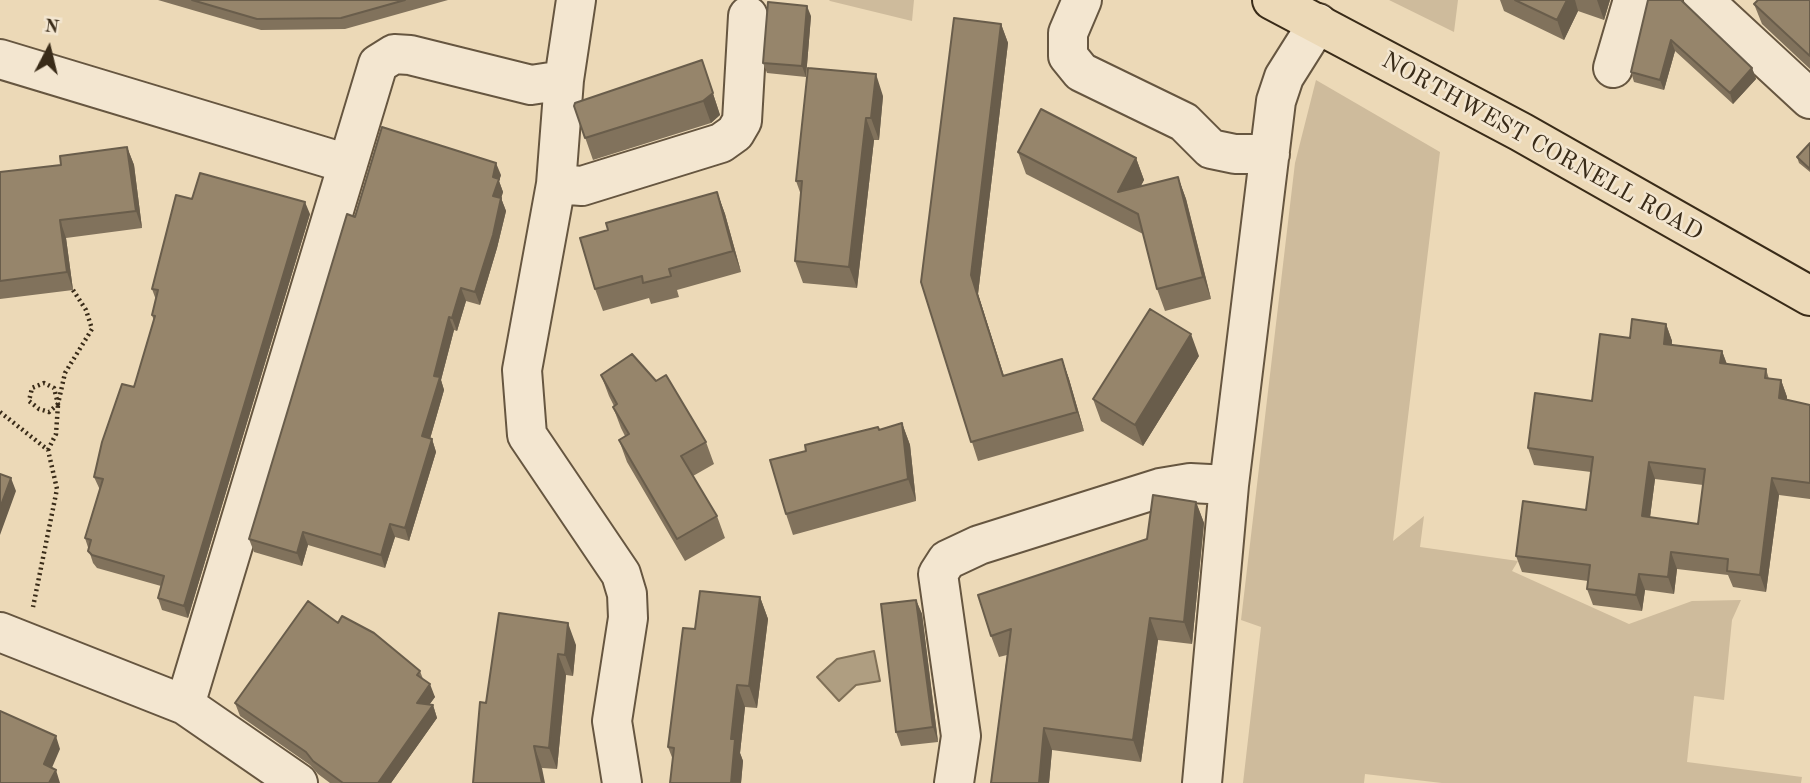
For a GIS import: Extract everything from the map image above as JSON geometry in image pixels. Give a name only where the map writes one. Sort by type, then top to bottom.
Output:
[{"type":"main road","name":"NORTHWEST CORNELL ROAD","points":[[1272,0],[1521,132],[1810,296]]},
{"type":"lane","points":[[576,0],[564,80],[556,184],[522,370],[527,435],[621,574],[627,594],[628,618],[612,721],[622,783]]},
{"type":"lane","points":[[1082,0],[1068,33],[1068,56],[1081,72],[1184,122],[1212,149],[1235,155],[1270,154]]},
{"type":"lane","points":[[1613,68],[1633,0]]},
{"type":"lane","points":[[1703,0],[1810,99]]},
{"type":"lane","points":[[556,184],[582,186],[721,143],[734,133],[742,121],[748,16]]},
{"type":"lane","points":[[1202,783],[1229,485],[1276,101],[1284,77],[1318,23]]},
{"type":"lane","points":[[185,705],[378,64],[394,54],[410,55],[530,85],[564,80]]},
{"type":"lane","points":[[0,59],[348,164]]},
{"type":"lane","points":[[954,783],[961,736],[938,575],[947,560],[979,545],[1160,488],[1190,483],[1229,485]]},
{"type":"lane","points":[[11,637],[185,705],[298,783]]},
{"type":"path","points":[[48,450],[56,434],[58,404],[65,373],[92,329],[86,310],[73,290]]},
{"type":"path","points":[[44,383],[54,388],[58,404],[49,412],[39,409],[29,401],[32,388],[44,383]]},
{"type":"path","points":[[0,412],[48,450],[57,489],[39,588],[11,637]]},
{"type":"shaded area","points":[[914,0],[912,21],[830,1]]},
{"type":"shaded area","points":[[1389,0],[1458,0],[1454,32]]},
{"type":"shaded area","points":[[1316,80],[1440,152],[1393,541],[1424,516],[1420,547],[1518,561],[1512,571],[1629,624],[1692,601],[1741,600],[1732,620],[1724,700],[1694,696],[1687,762],[1802,777],[1801,783],[1442,783],[1365,774],[1364,783],[1243,783],[1261,627],[1241,620],[1295,163]]},
{"type":"shaded area","points":[[874,651],[880,681],[856,685],[839,701],[817,677],[837,659]]},
{"type":"building","points":[[192,0],[405,0],[341,18],[257,19]]},
{"type":"building","points":[[1515,0],[1567,0],[1557,20]]},
{"type":"building","points":[[1648,0],[1681,0],[1752,68],[1730,93],[1671,40],[1660,80],[1631,72]]},
{"type":"building","points":[[1758,0],[1810,0],[1810,56],[1754,4]]},
{"type":"building","points":[[768,2],[807,6],[802,66],[763,63]]},
{"type":"building","points":[[954,18],[1001,24],[971,275],[1003,376],[1062,359],[1077,412],[971,442],[921,282]]},
{"type":"building","points":[[702,60],[713,93],[703,101],[585,138],[575,103]]},
{"type":"building","points":[[808,68],[876,74],[871,118],[866,118],[849,267],[795,261],[802,181],[796,181]]},
{"type":"building","points":[[1041,109],[1136,158],[1118,192],[1178,177],[1203,277],[1157,289],[1138,214],[1018,152]]},
{"type":"building","points":[[382,127],[496,163],[493,177],[499,179],[493,196],[501,198],[493,235],[475,292],[461,288],[452,318],[449,317],[434,376],[440,377],[422,436],[432,439],[405,528],[390,524],[381,555],[303,532],[297,553],[249,539],[347,214],[355,217]]},
{"type":"building","points":[[1810,143],[1810,169],[1797,157]]},
{"type":"building","points":[[127,147],[136,211],[60,220],[67,272],[0,281],[0,172],[61,165],[60,156]]},
{"type":"building","points":[[200,173],[305,202],[184,606],[158,598],[164,576],[92,555],[88,551],[91,540],[85,538],[103,479],[94,477],[102,442],[122,384],[134,387],[155,316],[152,315],[158,290],[152,289],[176,195],[192,199]]},
{"type":"building","points":[[717,192],[733,251],[669,269],[671,276],[643,283],[642,276],[595,289],[580,238],[608,230],[606,223]]},
{"type":"building","points":[[1150,309],[1191,334],[1135,425],[1093,399]]},
{"type":"building","points":[[1632,319],[1666,324],[1664,344],[1722,351],[1720,363],[1766,369],[1765,378],[1781,380],[1779,398],[1810,405],[1810,483],[1772,478],[1760,575],[1727,571],[1728,559],[1671,552],[1668,577],[1639,574],[1636,595],[1587,589],[1590,565],[1516,556],[1523,501],[1586,510],[1593,457],[1528,448],[1535,393],[1592,401],[1600,334],[1630,338]],"holes":[[[1649,462],[1705,469],[1698,524],[1642,516]]]},
{"type":"building","points":[[632,354],[656,381],[666,375],[706,442],[681,456],[717,516],[677,539],[619,440],[629,434],[613,407],[617,404],[601,375]]},
{"type":"building","points":[[902,423],[908,479],[786,514],[770,460],[806,451],[805,445]]},
{"type":"building","points":[[0,474],[11,478],[0,508]]},
{"type":"building","points":[[1153,495],[1196,502],[1184,622],[1150,618],[1133,740],[1044,728],[1039,783],[991,783],[1011,629],[991,636],[978,595],[1147,539]]},
{"type":"building","points":[[700,591],[760,597],[749,686],[737,685],[731,739],[735,739],[731,783],[670,783],[674,748],[668,747],[683,628],[695,629]]},
{"type":"building","points":[[916,600],[933,727],[896,732],[881,604]]},
{"type":"building","points":[[308,601],[338,623],[342,616],[374,633],[420,671],[417,675],[430,684],[417,703],[433,705],[378,783],[343,783],[313,761],[306,752],[235,703]]},
{"type":"building","points":[[499,613],[568,623],[565,655],[558,654],[549,748],[534,746],[542,783],[473,783],[480,702],[486,703]]},
{"type":"building","points":[[0,711],[56,736],[44,764],[56,770],[49,783],[0,783]]}]
